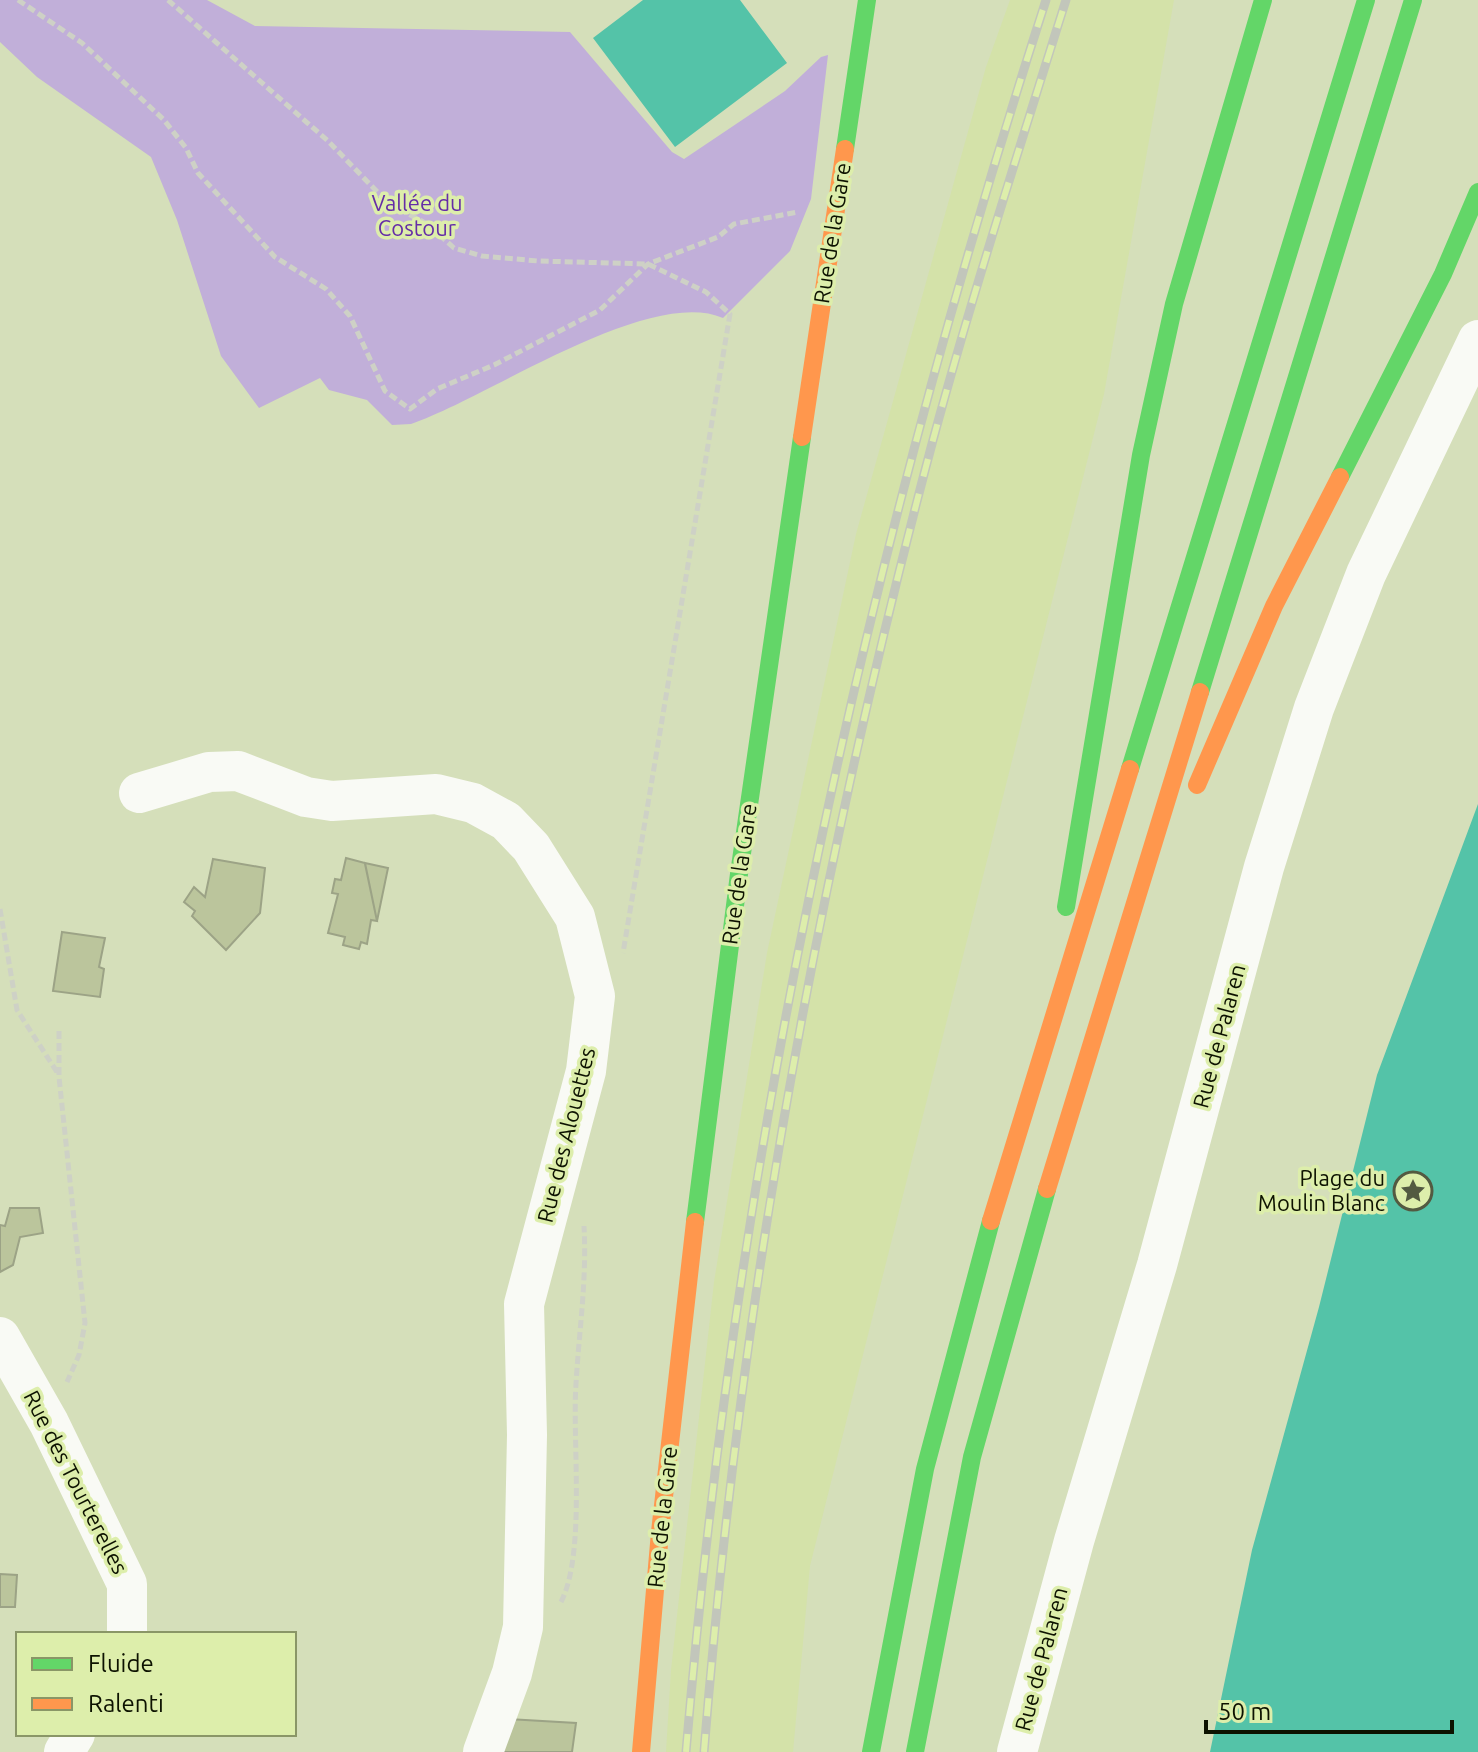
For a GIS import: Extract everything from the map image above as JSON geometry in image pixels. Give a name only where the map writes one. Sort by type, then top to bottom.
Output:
[{"type":"main road","name":"Rue de la Gare","points":[[641,1752],[689,1245],[785,533],[867,0]]},
{"type":"main road","points":[[1050,1029],[1074,850],[1141,455],[1174,304],[1263,0]]},
{"type":"main road","points":[[871,1752],[925,1469],[983,1247],[1366,0]]},
{"type":"main road","points":[[915,1752],[972,1457],[1034,1233],[1413,0]]},
{"type":"main road","points":[[1188,804],[1274,606],[1443,274],[1478,192]]},
{"type":"main road","points":[[1108,989],[1176,833]]},
{"type":"street","name":"Rue de Palaren","points":[[1017,1752],[1074,1541],[1157,1265],[1264,867],[1314,708],[1366,574],[1478,340]]},
{"type":"street","name":"Rue des Alouettes","points":[[139,793],[209,772],[238,771],[306,797],[332,801],[436,794],[473,803],[506,821],[531,847],[575,917],[595,996],[586,1071],[524,1304],[527,1509],[523,1627],[512,1673],[483,1752]]},
{"type":"street","name":"Rue des Tourterelles","points":[[0,1337],[49,1423],[127,1584],[127,1632]]},
{"type":"path","points":[[18,0],[82,43],[164,120],[186,148],[198,173],[275,257],[326,289],[350,316],[385,391],[410,409],[437,389],[494,365],[600,310],[648,264]]},
{"type":"path","points":[[168,0],[328,141],[388,203],[427,224],[454,248],[482,256],[538,261],[648,264],[718,237],[734,224],[769,215],[808,212]]},
{"type":"path","points":[[595,996],[612,980],[622,960],[730,314],[706,292],[648,264]]},
{"type":"path","points":[[0,909],[17,1010],[48,1053],[59,1077]]},
{"type":"path","points":[[49,1423],[79,1355],[85,1323],[59,1077],[59,1031]]},
{"type":"path","points":[[559,1605],[565,1594],[572,1550],[576,1491],[576,1385],[587,1269],[584,1213]]},
{"type":"shaded area","points":[[1010,0],[1174,0],[1104,394],[810,1566],[793,1752],[666,1752],[671,1670],[714,1282],[767,953],[856,534],[986,67]]},
{"type":"green space","name":"Vallée du Costour","points":[[0,0],[207,0],[255,26],[570,32],[672,152],[684,159],[785,91],[821,57],[828,55],[811,199],[790,251],[723,318],[691,312],[653,318],[611,331],[411,424],[392,425],[367,400],[329,390],[320,378],[259,408],[221,356],[177,220],[151,157],[37,77],[0,42]]},
{"type":"water","points":[[643,0],[740,0],[787,63],[675,147],[593,38]]},
{"type":"water","name":"Plage du Moulin Blanc","points":[[1478,804],[1478,1752],[1210,1752],[1252,1550],[1319,1307],[1377,1075]]},
{"type":"building","points":[[346,858],[365,863],[377,921],[371,920],[367,944],[361,942],[359,949],[343,945],[345,937],[328,933],[338,894],[332,893],[335,879],[341,880]]},
{"type":"building","points":[[213,859],[265,868],[260,913],[226,950],[192,916],[195,911],[184,902],[194,887],[205,897]]},
{"type":"building","points":[[365,864],[388,868],[377,921]]},
{"type":"building","points":[[62,932],[105,938],[99,967],[104,969],[100,997],[53,991]]},
{"type":"building","points":[[10,1208],[39,1208],[43,1233],[20,1237],[13,1265],[0,1272],[0,1225],[5,1226]]},
{"type":"building","points":[[0,1574],[17,1575],[15,1607],[0,1607]]},
{"type":"building","points":[[507,1719],[576,1723],[572,1752],[496,1752]]},
{"type":"railway","points":[[686,1752],[708,1529],[737,1306],[773,1085],[816,866],[864,647],[919,430],[980,214],[1046,0]]},
{"type":"railway","points":[[704,1752],[719,1586],[762,1255],[820,927],[854,764],[933,440],[1066,0]]},
{"type":"traffic: fast","points":[[845,149],[867,0]]},
{"type":"traffic: fast","points":[[1066,907],[1141,455],[1174,304],[1263,0]]},
{"type":"traffic: fast","points":[[1130,769],[1366,0]]},
{"type":"traffic: fast","points":[[1200,692],[1413,0]]},
{"type":"traffic: fast","points":[[1340,477],[1443,274],[1478,192]]},
{"type":"traffic: fast","points":[[695,1222],[739,874],[802,437]]},
{"type":"traffic: fast","points":[[915,1752],[972,1457],[1047,1189]]},
{"type":"traffic: fast","points":[[871,1752],[925,1469],[991,1221]]},
{"type":"traffic: slow","points":[[802,437],[845,149]]},
{"type":"traffic: slow","points":[[1197,785],[1274,606],[1340,477]]},
{"type":"traffic: slow","points":[[1047,1189],[1200,692]]},
{"type":"traffic: slow","points":[[991,1221],[1130,769]]},
{"type":"traffic: slow","points":[[641,1752],[660,1532],[695,1222]]},
{"type":"place","name":"Plage du Moulin Blanc","points":[[1413,1191]]}]
